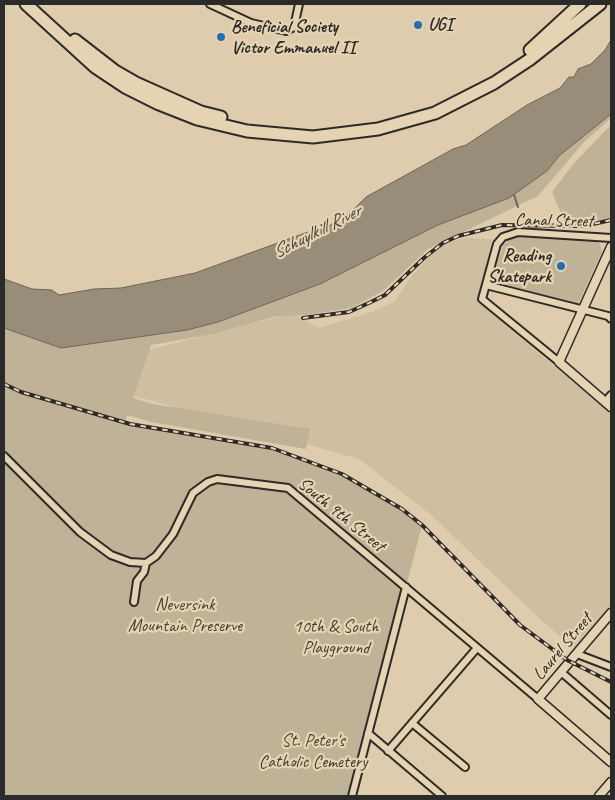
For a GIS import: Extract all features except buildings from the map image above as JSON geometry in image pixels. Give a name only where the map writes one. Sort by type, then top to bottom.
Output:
[{"type":"highway","points":[[26,4],[95,67],[125,87],[159,104],[197,119],[247,131],[313,137],[348,134],[389,127],[443,109],[494,83],[529,60],[600,4]]},
{"type":"highway","points":[[36,4],[84,49],[115,71],[164,96],[201,112],[237,122],[302,129],[346,127],[379,122],[455,97],[517,61],[580,4]]},
{"type":"street","points":[[210,4],[225,7],[264,26],[286,31],[293,28],[299,4]]},
{"type":"street","name":"Canal Street","points":[[559,362],[482,299],[497,244],[508,235],[518,232],[611,238]]},
{"type":"street","points":[[611,247],[559,362],[608,404],[611,395]]},
{"type":"street","points":[[486,285],[582,309],[611,319]]},
{"type":"street","points":[[4,456],[64,516],[100,548],[111,555],[130,562],[146,563],[144,572],[137,581],[134,602]]},
{"type":"street","name":"South 9th Street","points":[[146,563],[156,556],[173,534],[193,493],[208,482],[217,479],[288,488],[611,762]]},
{"type":"street","points":[[352,796],[406,587]]},
{"type":"street","name":"Laurel Street","points":[[538,699],[611,613]]},
{"type":"street","points":[[388,750],[477,648]]},
{"type":"street","points":[[577,654],[611,668]]},
{"type":"street","points":[[561,672],[611,715]]},
{"type":"street","points":[[412,723],[465,767]]},
{"type":"street","points":[[368,733],[442,796]]},
{"type":"street","points":[[599,796],[611,782]]},
{"type":"shaded area","points":[[611,40],[611,114],[559,156],[547,171],[509,198],[438,225],[320,284],[218,322],[187,330],[61,348],[4,328],[4,279],[32,289],[52,290],[59,295],[94,289],[121,288],[195,273],[308,232],[311,238],[354,209],[366,197],[453,149],[466,145],[527,105],[560,88],[569,77],[574,77],[578,69],[591,64],[605,50]]},
{"type":"shaded area","points":[[464,238],[492,239],[478,299],[484,307],[611,414],[611,606],[575,649],[539,618],[430,514],[359,459],[117,391],[125,356],[292,313],[319,328],[372,312],[394,302],[412,276],[432,253],[446,243]]},
{"type":"green space","name":"Neversink Mountain Preserve","points":[[611,114],[611,118],[584,142],[538,196],[428,249],[383,291],[351,308],[308,315],[277,316],[213,334],[151,345],[133,398],[153,404],[310,429],[306,449],[151,422],[127,415],[125,422],[272,448],[299,456],[342,474],[376,492],[422,525],[352,796],[4,796],[4,328],[61,348],[187,330],[218,322],[320,284],[438,225],[471,212],[547,171],[559,156]]},
{"type":"green space","points":[[611,125],[611,218],[593,221],[562,216],[552,192],[574,163]]},
{"type":"green space","points":[[522,236],[597,241],[600,244],[602,252],[578,304],[492,281],[503,245],[511,239]]},
{"type":"waterway","points":[[514,195],[518,207]]},
{"type":"railway","points":[[303,318],[349,312],[385,295],[425,257],[443,243],[458,236],[502,225],[584,226],[611,220]]},
{"type":"railway","points":[[4,384],[21,392],[130,424],[272,448],[342,474],[402,509],[422,525],[520,625],[567,660],[611,682]]},
{"type":"place","name":"UGI","points":[[418,25]]},
{"type":"place","name":"Beneficial Society Victor Emmanuel II","points":[[221,37]]},
{"type":"place","name":"Reading Skatepark","points":[[561,266]]},
{"type":"water label","name":"Schuylkill River","points":[[317,232]]},
{"type":"park label","name":"10th & South Playground","points":[[336,638]]},
{"type":"park label","name":"St. Peter's Catholic Cemetery","points":[[313,751]]}]
